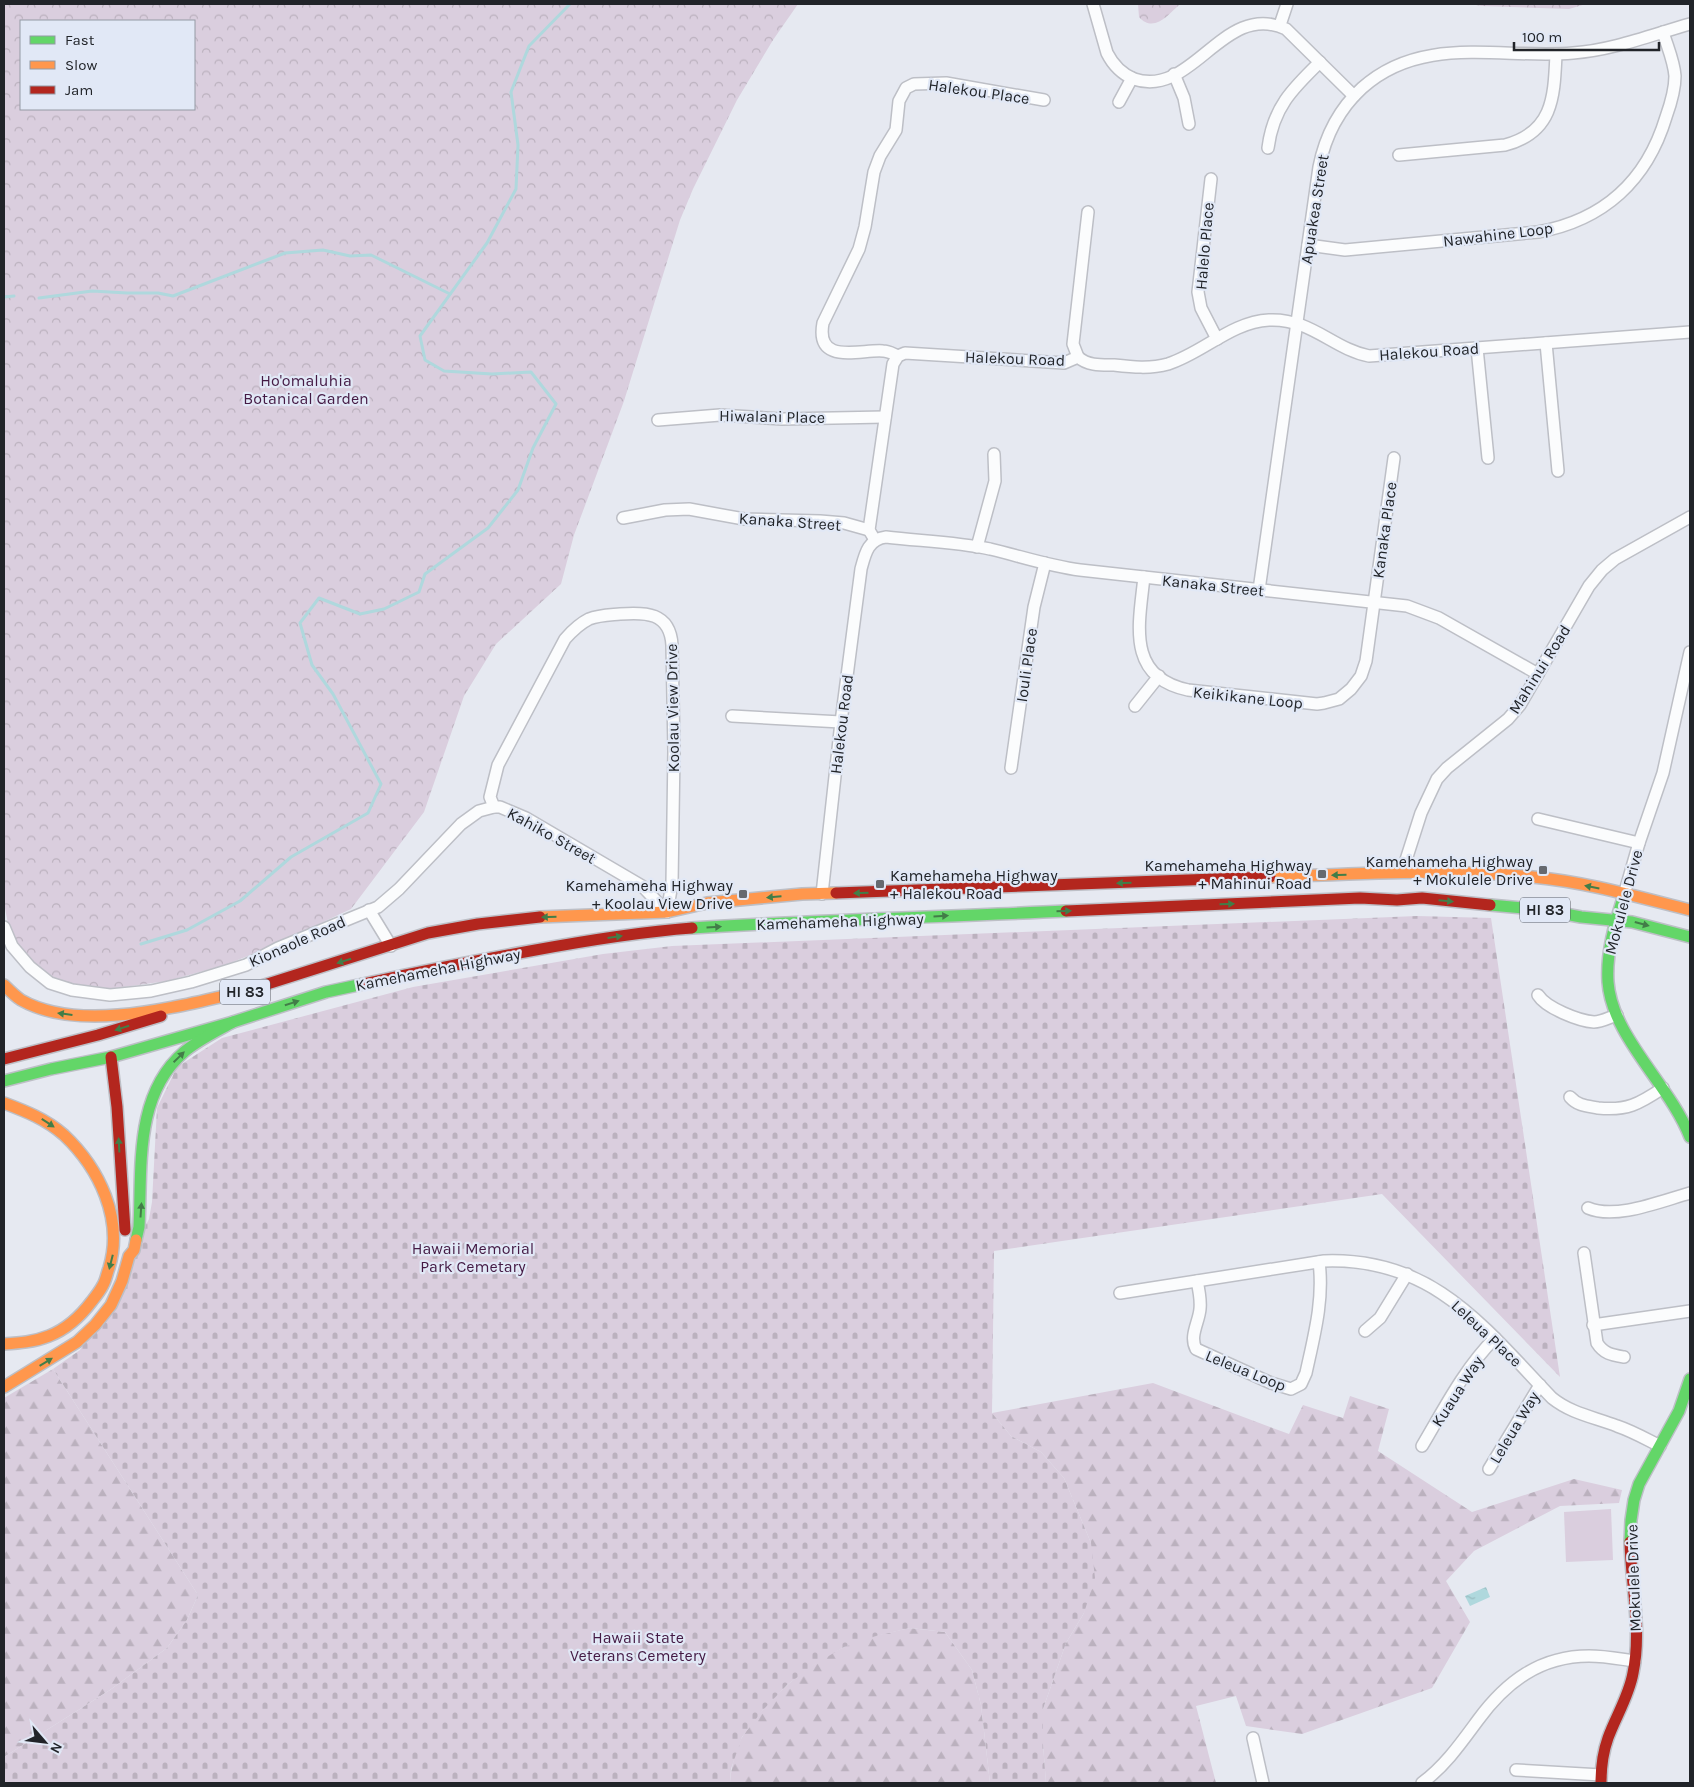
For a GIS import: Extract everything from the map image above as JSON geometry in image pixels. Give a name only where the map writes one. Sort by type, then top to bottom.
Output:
[{"type":"main road","name":"HI 83","points":[[667,912],[708,903],[802,894],[822,908],[1401,886],[1498,875],[1550,879],[1598,888],[1690,910]]},
{"type":"main road","name":"Kamehameha Highway","points":[[4,1081],[52,1069],[104,1046],[251,990],[393,961],[573,943],[665,930],[766,923],[822,908],[1015,900],[1360,898],[1401,886],[1422,898],[1632,922],[1690,937]]},
{"type":"main road","name":"Mokulele Drive","points":[[1624,895],[1612,935],[1607,974],[1611,998],[1617,1014],[1683,1120],[1690,1137]]},
{"type":"main road","name":"Kamehameha Highway","points":[[4,1059],[104,1046],[233,1022],[326,992],[393,961],[428,934],[478,924],[533,917],[667,912]]},
{"type":"main road","points":[[665,930],[667,912]]},
{"type":"main road","points":[[4,985],[22,1001],[46,1011],[65,1015],[105,1016],[146,1011],[251,990]]},
{"type":"main road","points":[[4,1387],[67,1349],[103,1316],[117,1293],[129,1256],[134,1250],[139,1227],[144,1127],[148,1107],[154,1092],[168,1068],[184,1052],[192,1045],[233,1022]]},
{"type":"main road","points":[[104,1046],[117,1108],[125,1230],[124,1249],[129,1256]]},
{"type":"main road","points":[[4,1103],[20,1108],[44,1120],[65,1136],[83,1155],[98,1178],[108,1203],[114,1229],[113,1254],[106,1278],[95,1299],[78,1317],[58,1331],[42,1338],[25,1343],[4,1344]]},
{"type":"main road","name":"Mokulele Drive","points":[[1601,1779],[1607,1743],[1630,1688],[1635,1661],[1630,1538],[1634,1499],[1642,1477],[1680,1410],[1690,1379]]},
{"type":"street","points":[[1093,4],[1107,54],[1115,66],[1132,78],[1154,81],[1174,74],[1228,31],[1240,24],[1260,20],[1280,25],[1291,33],[1354,96]]},
{"type":"street","points":[[1280,25],[1287,4]]},
{"type":"street","name":"Apuakea Street","points":[[1259,590],[1322,153],[1339,115],[1367,83],[1388,69],[1412,59],[1450,53],[1556,54],[1602,49],[1690,24]]},
{"type":"street","name":"Nawahine Loop","points":[[1308,245],[1345,250],[1538,232],[1570,224],[1599,210],[1620,194],[1638,175],[1652,153],[1662,129],[1674,91],[1675,76],[1662,32]]},
{"type":"street","points":[[1399,155],[1504,145],[1528,135],[1541,123],[1550,107],[1554,89],[1556,54]]},
{"type":"street","points":[[1268,148],[1273,124],[1283,102],[1293,88],[1320,62]]},
{"type":"street","points":[[1174,74],[1184,98],[1188,124]]},
{"type":"street","points":[[1119,102],[1132,78]]},
{"type":"street","name":"Halekou Place","points":[[898,356],[882,350],[844,353],[834,351],[824,340],[822,329],[823,323],[859,249],[865,227],[874,172],[880,156],[896,130],[899,101],[903,92],[914,84],[934,82],[1044,100]]},
{"type":"street","name":"Halelo Place","points":[[1211,179],[1198,292],[1201,308],[1217,339]]},
{"type":"street","points":[[1078,357],[1073,344],[1088,212]]},
{"type":"street","name":"Halekou Road","points":[[898,356],[908,353],[1064,362],[1078,357],[1089,364],[1153,367],[1179,359],[1239,328],[1258,322],[1279,320],[1297,323],[1356,352],[1369,356],[1690,332]]},
{"type":"street","points":[[1546,343],[1558,470]]},
{"type":"street","points":[[1477,348],[1488,458]]},
{"type":"street","points":[[875,540],[869,530],[893,364],[898,356]]},
{"type":"street","name":"Hiwalani Place","points":[[658,420],[699,415],[782,419],[885,417]]},
{"type":"street","points":[[977,547],[995,480],[994,454]]},
{"type":"street","name":"Kanaka Place","points":[[1374,602],[1394,458]]},
{"type":"street","name":"Kanaka Street","points":[[623,518],[665,510],[689,509],[744,519],[844,523],[869,530]]},
{"type":"street","name":"Mahinui Road","points":[[1401,886],[1405,863],[1421,813],[1437,779],[1447,768],[1515,712],[1589,586],[1602,570],[1615,559],[1690,517]]},
{"type":"street","name":"Kanaka Street","points":[[875,540],[886,537],[977,547],[1045,564],[1080,570],[1407,606],[1429,614],[1538,674]]},
{"type":"street","name":"Halekou Road","points":[[822,908],[840,722],[861,569],[868,547],[875,540]]},
{"type":"street","name":"Iouli Place","points":[[1011,768],[1034,607],[1045,564]]},
{"type":"street","name":"Keikikane Loop","points":[[1144,577],[1139,638],[1146,661],[1158,676],[1171,685],[1188,690],[1317,704],[1332,701],[1345,694],[1357,683],[1361,676],[1366,661],[1374,602]]},
{"type":"street","name":"Koolau View Drive","points":[[494,807],[490,797],[498,765],[570,632],[583,622],[597,616],[638,613],[655,616],[664,623],[672,639],[674,751],[672,884],[667,912]]},
{"type":"street","name":"Mokulele Drive","points":[[1624,895],[1639,843],[1663,773],[1690,652]]},
{"type":"street","points":[[1135,706],[1158,676]]},
{"type":"street","points":[[732,716],[840,722]]},
{"type":"street","name":"Kahiko Street","points":[[369,910],[378,907],[392,896],[461,824],[479,811],[500,807],[526,818],[642,886],[667,912]]},
{"type":"street","points":[[1538,819],[1639,843]]},
{"type":"street","points":[[369,910],[393,961]]},
{"type":"street","name":"Kionaole Road","points":[[4,928],[12,946],[30,967],[50,982],[72,990],[110,995],[151,991],[191,982],[246,965],[278,948],[369,910]]},
{"type":"street","points":[[1538,995],[1543,1002],[1552,1008],[1588,1021],[1599,1021],[1617,1014]]},
{"type":"street","points":[[1570,1096],[1577,1103],[1585,1106],[1619,1109],[1640,1103],[1663,1088]]},
{"type":"street","points":[[1588,1208],[1602,1212],[1619,1211],[1690,1193]]},
{"type":"street","points":[[1584,1253],[1596,1340],[1602,1350],[1608,1354],[1624,1357]]},
{"type":"street","name":"Leleua Place","points":[[1120,1293],[1319,1262],[1357,1262],[1389,1268],[1407,1274],[1455,1301],[1473,1316],[1552,1398],[1569,1410],[1617,1426],[1660,1446]]},
{"type":"street","name":"Leleua Loop","points":[[1197,1281],[1201,1305],[1193,1337],[1196,1349],[1271,1383],[1291,1389],[1301,1384],[1306,1373],[1320,1302],[1321,1276],[1319,1262]]},
{"type":"street","points":[[1365,1331],[1380,1318],[1407,1274]]},
{"type":"street","points":[[1593,1325],[1690,1311]]},
{"type":"street","name":"Kuaua Way","points":[[1422,1446],[1461,1380],[1495,1338]]},
{"type":"street","name":"Leleua Way","points":[[1489,1469],[1540,1385]]},
{"type":"street","points":[[1422,1783],[1451,1756],[1496,1697],[1526,1673],[1549,1663],[1574,1657],[1601,1656],[1635,1661]]},
{"type":"street","points":[[1253,1738],[1263,1783]]},
{"type":"street","points":[[1516,1770],[1601,1779]]},
{"type":"green space","name":"Ho'omaluhia Botanical Garden","points":[[4,4],[798,4],[773,40],[737,100],[693,189],[680,220],[624,401],[574,535],[561,584],[496,644],[464,696],[424,812],[351,909],[263,950],[225,965],[167,981],[109,989],[85,988],[63,983],[53,978],[36,966],[16,942],[8,924],[4,903]]},
{"type":"green space","points":[[1138,4],[1180,4],[1161,21],[1150,24],[1139,17]]},
{"type":"green space","points":[[1469,4],[1586,4],[1569,9]]},
{"type":"green space","name":"Hawaii Memorial Park Cemetary","points":[[1417,916],[1491,918],[1560,1377],[1382,1194],[994,1251],[992,1413],[1011,1436],[1041,1452],[1064,1478],[1091,1543],[1095,1578],[1084,1613],[1066,1643],[1043,1709],[1046,1783],[990,1783],[981,1705],[972,1670],[945,1632],[910,1628],[876,1636],[844,1647],[815,1664],[787,1685],[763,1710],[742,1737],[731,1769],[730,1783],[4,1783],[4,1757],[110,1690],[167,1648],[187,1620],[198,1595],[53,1369],[80,1350],[149,1219],[152,1202],[157,1108],[177,1067],[222,1038],[413,987],[603,954],[672,946]]},
{"type":"green space","points":[[53,1369],[198,1595],[187,1620],[167,1648],[110,1690],[4,1757],[4,1398]]},
{"type":"green space","points":[[1153,1383],[1289,1434],[1303,1405],[1343,1418],[1350,1396],[1389,1409],[1378,1451],[1472,1512],[1574,1479],[1622,1490],[1619,1503],[1560,1506],[1474,1551],[1446,1581],[1470,1622],[1432,1688],[1302,1734],[1246,1726],[1236,1696],[1196,1706],[1216,1783],[1046,1783],[1043,1709],[1066,1643],[1084,1613],[1091,1543],[1064,1478],[1041,1452],[1011,1436],[992,1413]]},
{"type":"green space","points":[[1611,1509],[1613,1560],[1566,1562],[1564,1512]]},
{"type":"green space","points":[[910,1628],[945,1632],[972,1670],[981,1705],[990,1783],[730,1783],[731,1772],[742,1737],[771,1700],[805,1670],[852,1644]]},
{"type":"water","points":[[1486,1587],[1490,1597],[1470,1606],[1465,1596]]},
{"type":"waterway","points":[[141,944],[187,930],[240,901],[291,857],[368,813],[381,784],[333,694],[312,665],[300,623],[319,598],[360,614],[384,609],[419,592],[425,574],[488,528],[518,490],[533,448],[556,404],[531,372],[492,374],[444,371],[425,360],[420,336],[487,243],[516,189],[518,145],[511,92],[529,46],[570,4]]},
{"type":"waterway","points":[[39,298],[92,291],[158,293],[173,296],[285,253],[323,250],[350,256],[371,255],[450,294]]},
{"type":"waterway","points":[[4,297],[14,296]]},
{"type":"traffic: fast","points":[[1624,895],[1614,927],[1608,960],[1608,982],[1612,1002],[1630,1042],[1669,1099],[1690,1137]]},
{"type":"traffic: fast","points":[[1490,905],[1632,922],[1690,937]]},
{"type":"traffic: fast","points":[[692,928],[1066,911]]},
{"type":"traffic: fast","points":[[4,1081],[111,1057],[233,1022],[326,992],[363,984]]},
{"type":"traffic: fast","points":[[136,1240],[139,1227],[141,1157],[144,1133],[156,1089],[168,1069],[184,1052],[233,1022]]},
{"type":"traffic: fast","points":[[1630,1542],[1634,1500],[1639,1484],[1679,1411],[1690,1379]]},
{"type":"traffic: slow","points":[[1270,877],[1402,872],[1500,874],[1573,882],[1690,910]]},
{"type":"traffic: slow","points":[[540,917],[667,912],[707,903],[802,894],[836,893]]},
{"type":"traffic: slow","points":[[4,985],[21,1000],[46,1010],[74,1015],[104,1016],[166,1009],[251,990]]},
{"type":"traffic: slow","points":[[4,1103],[50,1124],[77,1148],[98,1179],[111,1213],[113,1231],[113,1250],[105,1281],[83,1312],[73,1322],[49,1336],[21,1343],[4,1344]]},
{"type":"traffic: slow","points":[[4,1387],[77,1342],[95,1325],[111,1305],[122,1281],[129,1256],[134,1250],[136,1240]]},
{"type":"traffic: jam","points":[[836,893],[1270,877]]},
{"type":"traffic: jam","points":[[1066,911],[1360,898],[1397,900],[1422,898],[1490,905]]},
{"type":"traffic: jam","points":[[239,993],[428,933],[478,924],[540,917]]},
{"type":"traffic: jam","points":[[363,984],[570,944],[631,934],[692,928]]},
{"type":"traffic: jam","points":[[4,1059],[98,1035],[161,1016]]},
{"type":"traffic: jam","points":[[111,1057],[117,1107],[125,1230]]},
{"type":"traffic: jam","points":[[1601,1783],[1606,1743],[1629,1690],[1635,1657],[1636,1624],[1630,1542]]},
{"type":"place","name":"Kamehameha Highway + Mokulele Drive","points":[[1543,870]]},
{"type":"place","name":"Kamehameha Highway + Mahinui Road","points":[[1322,874]]},
{"type":"place","name":"Kamehameha Highway + Halekou Road","points":[[880,884]]},
{"type":"place","name":"Kamehameha Highway + Koolau View Drive","points":[[743,894]]},
{"type":"park label","name":"Hawaii State Veterans Cemetery","points":[[638,1646]]}]
